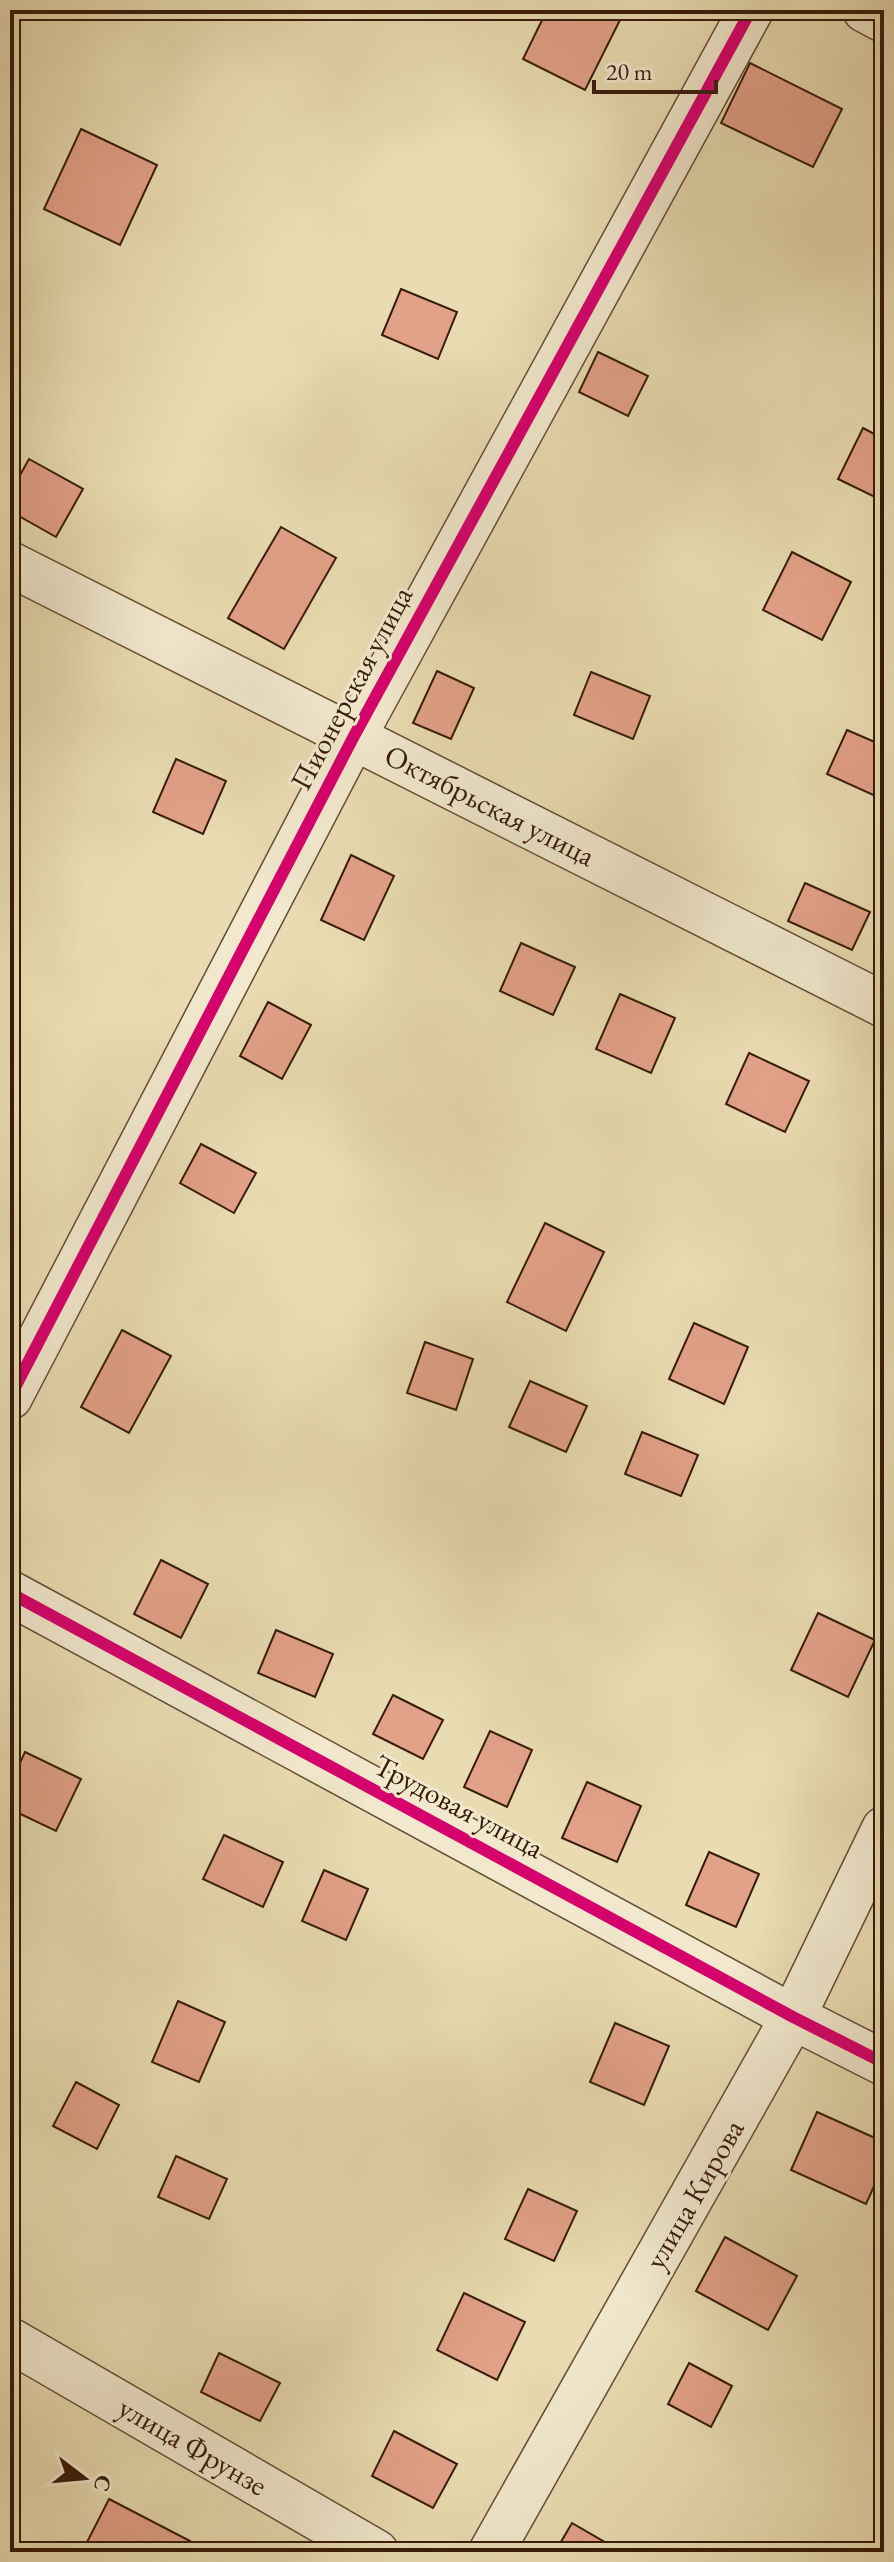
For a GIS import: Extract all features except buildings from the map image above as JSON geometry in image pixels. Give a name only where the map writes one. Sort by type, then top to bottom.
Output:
[{"type":"street","name":"Пионерская улица","points":[[10,1397],[354,736],[751,10]]},
{"type":"street","points":[[865,10],[884,20]]},
{"type":"street","name":"Октябрьская улица","points":[[10,564],[884,1005]]},
{"type":"street","name":"Трудовая улица","points":[[10,1593],[793,2017],[884,2063]]},
{"type":"street","name":"улица Кирова","points":[[491,2552],[793,2017],[884,1829]]},
{"type":"street","name":"улица Фрунзе","points":[[10,2340],[376,2552]]},
{"type":"cycle path","points":[[10,1397],[354,736],[751,10]]},
{"type":"cycle path","points":[[10,1593],[793,2017],[884,2063]]}]
